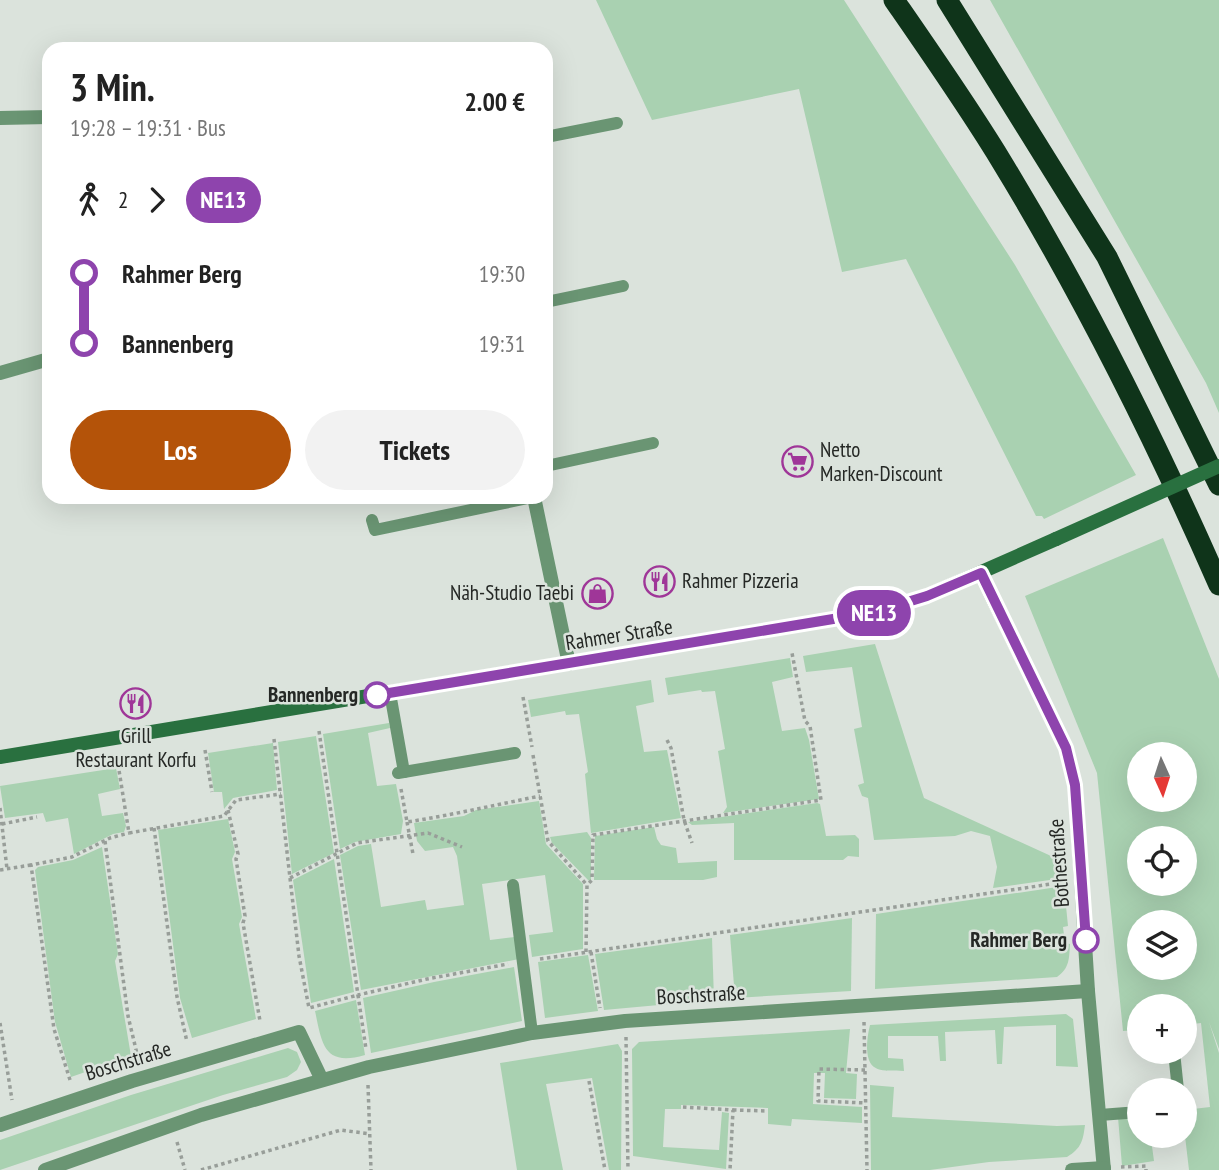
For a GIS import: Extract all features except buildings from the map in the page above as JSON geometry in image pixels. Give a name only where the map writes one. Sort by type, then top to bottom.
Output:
[{"type":"highway","points":[[894,0],[1000,158],[1047,239],[1133,401],[1219,585]]},
{"type":"highway","points":[[947,0],[1107,257],[1219,485]]},
{"type":"main road","name":"Rahmer Straße","points":[[0,757],[875,612],[927,596],[1219,466]]},
{"type":"street","points":[[0,118],[42,117]]},
{"type":"street","points":[[0,373],[42,361]]},
{"type":"street","points":[[535,504],[569,664]]},
{"type":"street","name":"Bothestraße","points":[[981,573],[1066,748],[1075,785],[1088,991],[1104,1169]]},
{"type":"street","name":"Boschstraße","points":[[45,1170],[201,1115],[322,1080],[369,1067],[532,1033],[625,1021],[1088,991]]},
{"type":"street","name":"Boschstraße","points":[[0,1125],[132,1080],[299,1032],[322,1080]]},
{"type":"street","points":[[1072,1170],[1104,1169]]},
{"type":"lane","points":[[553,136],[617,122]]},
{"type":"lane","points":[[553,301],[623,286]]},
{"type":"lane","points":[[553,464],[653,443]]},
{"type":"lane","points":[[372,520],[375,530],[500,504]]},
{"type":"lane","points":[[390,693],[401,773],[515,753]]},
{"type":"lane","points":[[513,885],[532,1033]]},
{"type":"lane","points":[[1100,1115],[1127,1113]]},
{"type":"path","points":[[587,886],[592,880],[593,835],[821,800],[810,726],[805,722],[792,653]]},
{"type":"path","points":[[523,697],[548,841],[587,886],[588,952],[603,1023]]},
{"type":"path","points":[[319,732],[369,1067],[371,1170]]},
{"type":"path","points":[[274,739],[299,956],[309,1008],[449,975],[523,962],[1082,880]]},
{"type":"path","points":[[667,740],[671,748],[684,820],[692,843]]},
{"type":"path","points":[[205,750],[212,792]]},
{"type":"path","points":[[118,764],[129,833]]},
{"type":"path","points":[[0,870],[72,857],[129,833],[224,816],[236,800],[281,794]]},
{"type":"path","points":[[407,822],[462,814],[473,809],[540,796]]},
{"type":"path","points":[[403,798],[414,854]]},
{"type":"path","points":[[0,808],[7,869]]},
{"type":"path","points":[[229,810],[245,916],[243,923],[260,1021]]},
{"type":"path","points":[[2,824],[37,817]]},
{"type":"path","points":[[154,828],[177,997],[187,1042]]},
{"type":"path","points":[[290,878],[357,843],[428,833],[462,847]]},
{"type":"path","points":[[105,841],[128,1016],[138,1058]]},
{"type":"path","points":[[31,865],[54,1029],[70,1080]]},
{"type":"path","points":[[864,1006],[867,1170]]},
{"type":"path","points":[[625,1021],[628,1170]]},
{"type":"path","points":[[0,1023],[12,1100]]},
{"type":"path","points":[[865,1070],[819,1069],[818,1101],[866,1103]]},
{"type":"path","points":[[589,1081],[605,1170]]},
{"type":"path","points":[[683,1107],[766,1111]]},
{"type":"path","points":[[730,1170],[733,1110]]},
{"type":"path","points":[[201,1170],[341,1130],[370,1134]]},
{"type":"path","points":[[180,1153],[185,1170]]},
{"type":"path","points":[[1128,1167],[1146,1166],[1146,1170]]},
{"type":"green space","points":[[596,0],[844,0],[1015,265],[1136,475],[1044,519],[1042,516],[1036,516],[906,259],[842,272],[799,89],[652,120]]},
{"type":"green space","points":[[990,0],[1219,0],[1219,413],[1206,383]]},
{"type":"green space","points":[[1163,538],[1219,679],[1219,1049],[1209,1022],[1219,1053],[1219,1170],[1189,1170],[1186,1148],[1197,1148],[1197,1109],[1210,1107],[1201,1023],[1197,1024],[1197,994],[1127,994],[1127,1031],[1123,1031],[1097,773],[1025,596]]},
{"type":"green space","points":[[875,644],[924,798],[1062,861],[1064,878],[993,888],[997,867],[990,836],[971,831],[955,836],[874,840],[868,798],[862,796],[858,785],[864,783],[854,729],[862,727],[852,667],[806,672],[803,656]]},
{"type":"green space","points":[[790,658],[793,677],[772,682],[782,731],[805,728],[819,799],[723,813],[727,807],[718,751],[725,749],[715,691],[701,690],[668,695],[665,678]]},
{"type":"green space","points":[[651,680],[654,702],[636,706],[644,752],[667,750],[681,818],[591,833],[585,774],[588,772],[579,714],[566,715],[565,711],[531,717],[528,700]]},
{"type":"green space","points":[[389,723],[390,728],[368,733],[377,786],[396,784],[403,821],[401,834],[355,842],[340,849],[323,734]]},
{"type":"green space","points":[[316,736],[334,853],[292,874],[278,742]]},
{"type":"green space","points":[[273,743],[277,790],[233,798],[224,809],[222,792],[214,792],[208,753]]},
{"type":"green space","points":[[116,768],[120,789],[98,794],[102,816],[123,813],[126,826],[124,832],[113,834],[74,854],[68,818],[46,822],[43,813],[5,818],[0,786]]},
{"type":"green space","points":[[539,801],[546,844],[583,884],[583,949],[532,957],[529,935],[553,932],[545,875],[482,884],[490,940],[515,937],[519,959],[361,990],[340,855],[358,846],[371,844],[381,907],[425,900],[427,910],[464,905],[457,856],[453,847],[425,851],[417,841],[414,823]]},
{"type":"green space","points":[[820,804],[826,836],[855,835],[859,839],[859,857],[848,856],[843,860],[734,860],[734,823],[692,825],[688,822]]},
{"type":"green space","points":[[228,819],[235,852],[232,859],[242,917],[239,924],[256,1019],[192,1038],[180,998],[158,830]]},
{"type":"green space","points":[[654,827],[661,845],[676,848],[678,863],[717,861],[717,877],[703,880],[594,880],[595,836]]},
{"type":"green space","points":[[587,832],[591,838],[589,881],[552,843],[550,837]]},
{"type":"green space","points":[[102,847],[118,954],[115,961],[131,1056],[71,1077],[55,1022],[35,870],[38,867],[73,860]]},
{"type":"green space","points":[[334,859],[354,992],[311,1003],[293,880]]},
{"type":"green space","points":[[1064,886],[1068,926],[1063,927],[1065,943],[1070,944],[1067,966],[1057,977],[875,989],[876,914]]},
{"type":"green space","points":[[852,918],[851,991],[735,998],[730,935]]},
{"type":"green space","points":[[712,938],[714,1000],[604,1010],[595,954]]},
{"type":"green space","points":[[588,955],[598,1011],[545,1018],[538,962]]},
{"type":"green space","points":[[514,967],[522,1021],[371,1053],[363,998]]},
{"type":"green space","points":[[356,1000],[365,1055],[340,1058],[327,1050],[315,1011]]},
{"type":"green space","points":[[1066,1014],[1073,1019],[1078,1067],[1056,1066],[1056,1025],[1004,1027],[1002,1064],[997,1064],[995,1030],[945,1032],[946,1061],[940,1061],[938,1036],[888,1036],[888,1058],[903,1059],[904,1071],[878,1069],[873,1066],[868,1056],[870,1025]]},
{"type":"green space","points":[[850,1029],[846,1073],[857,1074],[856,1099],[824,1098],[825,1073],[814,1073],[813,1104],[862,1107],[862,1123],[792,1119],[791,1126],[768,1124],[768,1108],[681,1105],[681,1109],[665,1109],[663,1147],[719,1150],[722,1112],[729,1113],[726,1169],[633,1156],[632,1049],[639,1042]]},
{"type":"green space","points":[[618,1044],[622,1051],[621,1170],[609,1170],[592,1078],[546,1084],[563,1170],[517,1170],[500,1063]]},
{"type":"green space","points":[[288,1048],[297,1052],[301,1062],[297,1070],[287,1077],[223,1095],[0,1170],[0,1140],[131,1095]]},
{"type":"green space","points":[[870,1085],[894,1087],[892,1117],[1057,1126],[1085,1125],[1081,1143],[1067,1157],[989,1162],[930,1170],[871,1170]]},
{"type":"green space","points":[[1127,1116],[1127,1148],[1152,1148],[1154,1161],[1122,1166],[1118,1117]]},
{"type":"bus line","name":"NE13","points":[[377,695],[816,624],[901,605],[981,573],[1066,748],[1075,785],[1086,940]]},
{"type":"place","name":"Netto Marken-Discount","points":[[797,462]]},
{"type":"place","name":"Rahmer Pizzeria","points":[[659,581]]},
{"type":"place","name":"Näh-Studio Taebi","points":[[597,593]]},
{"type":"place","name":"Bannenberg","points":[[377,695]]},
{"type":"place","name":"Grill Restaurant Korfu","points":[[136,704]]},
{"type":"place","name":"Rahmer Berg","points":[[1086,940]]}]
